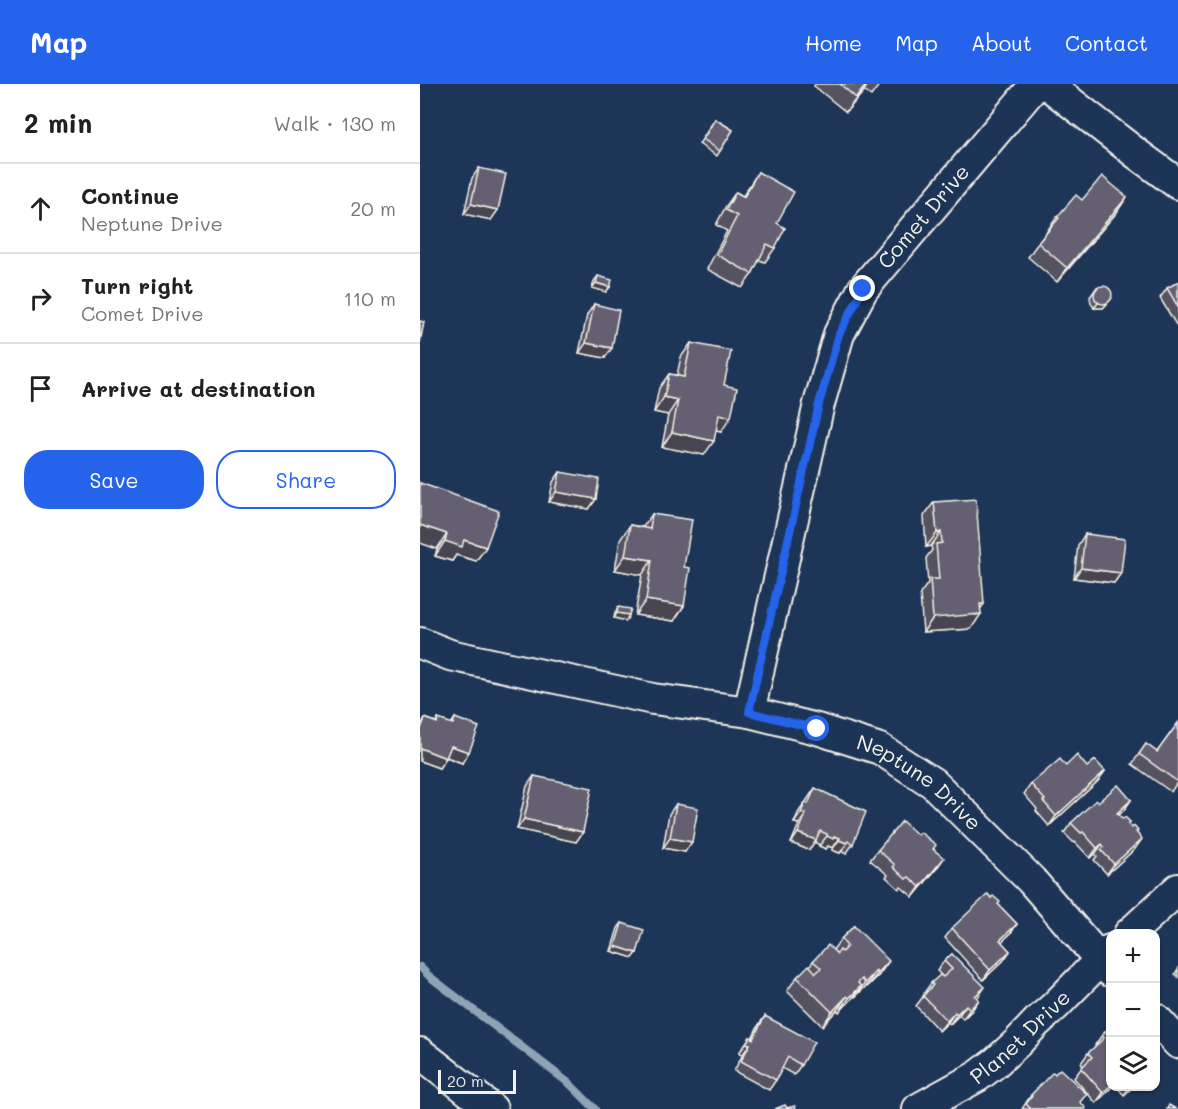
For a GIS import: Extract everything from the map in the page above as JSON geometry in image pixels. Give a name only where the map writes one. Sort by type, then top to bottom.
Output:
[{"type":"street","name":"Comet Drive","points":[[749,712],[819,404],[839,334],[863,289],[1036,84]]},
{"type":"street","points":[[1047,84],[1178,184]]},
{"type":"street","name":"Neptune Drive","points":[[420,643],[450,654],[653,699],[749,712],[817,729],[880,749],[933,783],[1025,874],[1106,959]]},
{"type":"street","points":[[1133,929],[1178,889]]},
{"type":"street","name":"Planet Drive","points":[[918,1109],[970,1081],[995,1063],[1054,1006],[1106,961]]},
{"type":"street","points":[[1160,1024],[1178,1043]]},
{"type":"street","points":[[420,1053],[492,1109]]},
{"type":"building","points":[[840,84],[867,84],[856,98]]},
{"type":"building","points":[[715,119],[733,130],[720,151],[703,139]]},
{"type":"building","points":[[479,168],[506,174],[498,210],[471,204]]},
{"type":"building","points":[[758,172],[794,192],[777,223],[785,228],[775,248],[767,244],[752,274],[717,255],[737,216],[726,210],[736,192],[744,197]]},
{"type":"building","points":[[1102,176],[1127,197],[1067,268],[1038,243],[1076,195],[1082,200]]},
{"type":"building","points":[[598,276],[612,280],[610,287],[596,283]]},
{"type":"building","points":[[1178,282],[1178,307],[1167,288]]},
{"type":"building","points":[[1103,286],[1109,289],[1112,295],[1109,301],[1103,304],[1097,301],[1094,295],[1097,289]]},
{"type":"building","points":[[594,304],[619,310],[612,348],[586,343]]},
{"type":"building","points":[[420,321],[424,322],[420,343]]},
{"type":"building","points":[[691,343],[731,351],[724,385],[737,388],[731,417],[719,415],[714,441],[672,432],[678,400],[664,397],[669,374],[684,377]]},
{"type":"building","points":[[560,472],[599,479],[596,499],[556,492]]},
{"type":"building","points":[[420,483],[499,511],[486,547],[464,540],[462,547],[445,541],[447,534],[420,525]]},
{"type":"building","points":[[976,499],[984,604],[980,604],[981,614],[933,618],[930,579],[939,579],[936,544],[942,543],[941,532],[937,533],[934,502]]},
{"type":"building","points":[[652,514],[692,520],[684,567],[690,568],[684,606],[646,600],[652,560],[625,556],[630,525],[650,529]]},
{"type":"building","points":[[1085,534],[1125,539],[1121,573],[1081,568]]},
{"type":"building","points":[[618,607],[631,609],[629,615],[617,613]]},
{"type":"building","points":[[425,718],[437,723],[438,719],[453,724],[455,718],[479,727],[469,752],[451,746],[446,758],[420,748],[420,732]]},
{"type":"building","points":[[1178,723],[1178,782],[1139,754],[1146,744],[1157,752]]},
{"type":"building","points":[[1077,755],[1087,767],[1095,760],[1105,771],[1056,816],[1031,784],[1060,759],[1066,766]]},
{"type":"building","points":[[534,776],[592,788],[583,832],[524,819]]},
{"type":"building","points":[[1118,785],[1131,800],[1117,813],[1130,822],[1128,824],[1132,828],[1134,826],[1142,839],[1114,864],[1101,850],[1104,847],[1102,844],[1097,848],[1083,832],[1081,833],[1071,823],[1096,800],[1098,802]]},
{"type":"building","points":[[815,788],[866,812],[853,844],[834,836],[833,839],[820,831],[816,840],[798,833],[806,814],[801,813]]},
{"type":"building","points":[[676,804],[698,808],[692,842],[670,838]]},
{"type":"building","points":[[902,821],[918,835],[920,832],[936,845],[933,849],[944,858],[920,887],[909,877],[906,879],[893,867],[895,865],[878,850]]},
{"type":"building","points":[[988,894],[1000,902],[998,904],[1017,924],[1000,940],[1010,951],[990,970],[952,928]]},
{"type":"building","points":[[622,923],[644,930],[637,953],[615,946]]},
{"type":"building","points":[[854,926],[889,961],[865,983],[862,979],[858,983],[861,986],[849,998],[847,996],[832,1012],[797,977],[809,965],[816,973],[821,968],[813,961],[828,945],[837,954],[840,950],[842,952],[847,946],[841,939]]},
{"type":"building","points":[[952,954],[985,987],[975,996],[979,1000],[970,1009],[966,1005],[947,1021],[923,996],[933,985],[931,983],[952,969],[944,961]]},
{"type":"building","points":[[765,1016],[814,1042],[801,1065],[788,1057],[776,1080],[741,1061],[750,1044],[746,1043],[750,1037],[753,1039]]},
{"type":"building","points":[[1106,1031],[1106,1090],[1103,1093],[1081,1068],[1092,1057],[1088,1053],[1104,1038],[1102,1035]]},
{"type":"building","points":[[1060,1069],[1087,1094],[1080,1102],[1086,1108],[1031,1109],[1026,1104],[1031,1095],[1053,1072],[1055,1074]]},
{"type":"building","points":[[785,1105],[787,1108],[795,1106],[796,1109],[775,1109]]},
{"type":"waterway","points":[[420,967],[570,1084],[595,1109]]},
{"type":"route","points":[[817,729],[749,712],[819,404],[839,334],[863,289]]}]
